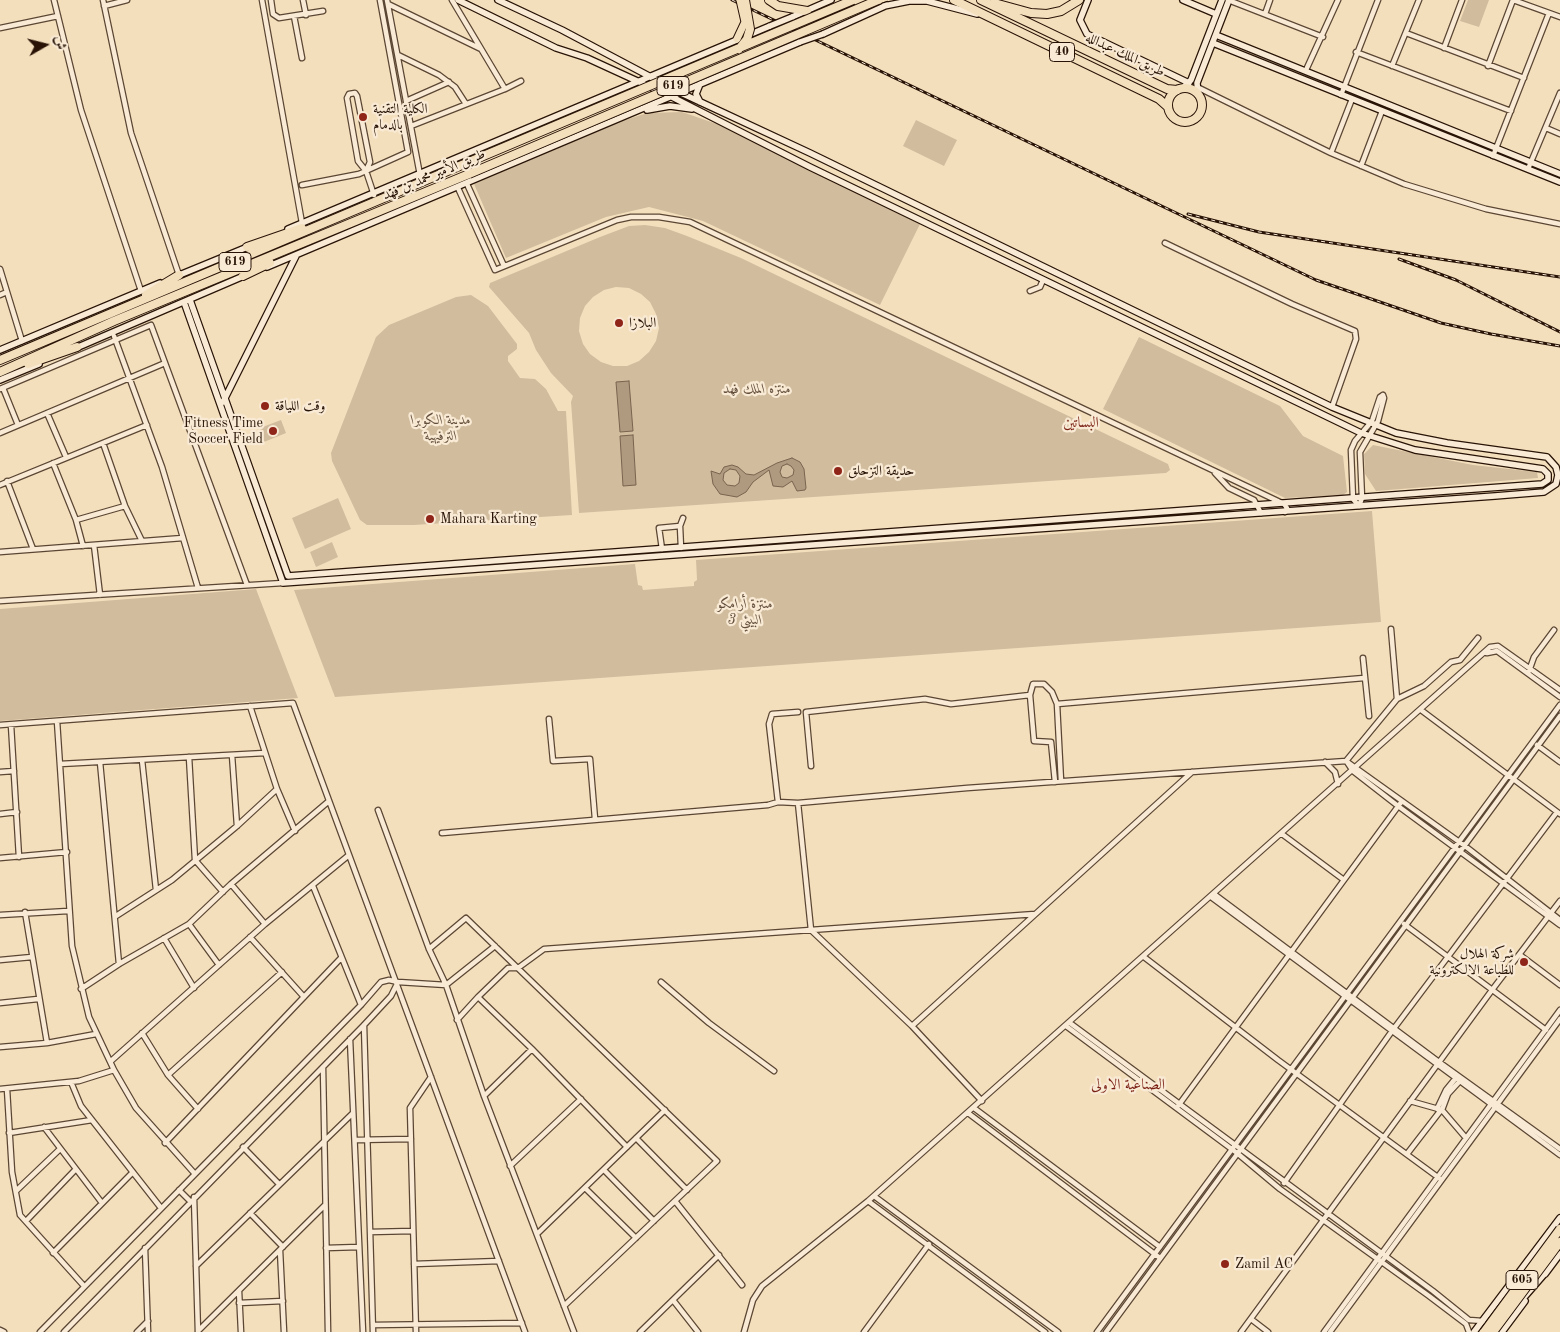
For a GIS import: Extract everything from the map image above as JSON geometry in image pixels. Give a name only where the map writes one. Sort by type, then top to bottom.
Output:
[{"type":"highway","points":[[738,49],[747,39],[750,29],[745,0]]},
{"type":"highway","points":[[769,0],[778,6],[807,11]]},
{"type":"highway","name":"طريق الأمير محمد بن فهد","points":[[0,359],[187,283],[853,0]]},
{"type":"highway","name":"طريق الأمير محمد بن فهد","points":[[0,373],[114,321],[348,226],[878,0]]},
{"type":"highway","name":"طريق الملك عبدالله","points":[[954,0],[1159,99],[1168,107]]},
{"type":"highway","points":[[983,1],[1032,13],[1048,14],[1061,12],[1079,0]]},
{"type":"highway","name":"طريق الملك عبدالله","points":[[983,1],[1167,89],[1183,87]]},
{"type":"highway","points":[[1183,87],[1197,91],[1202,104],[1201,110],[1192,120],[1183,122],[1171,116],[1168,107],[1170,97],[1183,87]]},
{"type":"highway","points":[[247,248],[365,206]]},
{"type":"highway","points":[[243,276],[348,226]]},
{"type":"highway","points":[[110,313],[179,275]]},
{"type":"highway","points":[[0,373],[77,347]]},
{"type":"highway","name":"605","points":[[1484,1332],[1560,1229]]},
{"type":"highway","name":"605","points":[[1493,1332],[1560,1242]]},
{"type":"main road","points":[[737,40],[744,30],[745,22],[740,0]]},
{"type":"street","points":[[54,0],[81,110],[141,291]]},
{"type":"street","points":[[103,0],[131,133],[179,275]]},
{"type":"street","points":[[104,6],[127,0]]},
{"type":"street","points":[[262,0],[302,223]]},
{"type":"street","points":[[271,0],[276,17],[306,15],[323,11]]},
{"type":"street","points":[[303,0],[306,15]]},
{"type":"street","points":[[302,185],[366,171],[408,152],[380,0]]},
{"type":"street","points":[[452,0],[505,89]]},
{"type":"street","points":[[0,595],[1,601],[100,595],[505,568],[582,562],[648,553],[690,554],[1000,532],[1088,525],[1257,506],[1542,484],[1548,477],[1547,472],[1543,469],[1415,450],[1361,433],[1043,280],[672,97],[587,58],[556,48],[458,0]]},
{"type":"street","points":[[498,0],[562,30],[681,93],[810,153],[1332,406],[1396,433],[1447,444],[1547,458],[1555,463],[1558,479],[1553,487],[1544,492],[1286,512],[1203,513],[1087,518],[662,549],[648,553]]},
{"type":"street","points":[[0,350],[247,248],[302,223],[374,195],[831,0]]},
{"type":"street","points":[[18,425],[2,389],[243,276],[296,256],[468,184],[899,0]]},
{"type":"street","points":[[1088,0],[1080,20],[1086,34],[1183,87],[1222,0]]},
{"type":"street","points":[[1183,0],[1216,14]]},
{"type":"street","points":[[1323,37],[1228,0],[1197,91],[1331,153],[1404,184],[1477,206],[1560,224]]},
{"type":"street","points":[[1265,14],[1270,0]]},
{"type":"street","points":[[1306,70],[1323,37],[1338,0]]},
{"type":"street","points":[[1341,95],[1343,85],[1378,0]]},
{"type":"street","points":[[1392,66],[1420,0]]},
{"type":"street","points":[[1444,48],[1462,0]]},
{"type":"street","points":[[1488,66],[1513,0],[1560,17]]},
{"type":"street","points":[[884,6],[909,1],[927,1],[988,17]]},
{"type":"street","points":[[388,2],[483,50]]},
{"type":"street","points":[[388,2],[420,175]]},
{"type":"street","points":[[1493,156],[1549,13]]},
{"type":"street","points":[[0,28],[58,16]]},
{"type":"street","points":[[294,16],[302,58]]},
{"type":"street","points":[[1406,33],[1488,66],[1524,78]]},
{"type":"street","points":[[1216,35],[1560,174]]},
{"type":"street","points":[[1213,43],[1560,182]]},
{"type":"street","points":[[1356,52],[1511,111]]},
{"type":"street","points":[[398,54],[449,82],[455,87],[466,104]]},
{"type":"street","points":[[411,126],[521,81]]},
{"type":"street","points":[[406,101],[449,82]]},
{"type":"street","points":[[700,84],[696,94],[700,102]]},
{"type":"street","points":[[1528,169],[1560,92]]},
{"type":"street","points":[[366,171],[370,162],[357,96],[355,93],[349,94],[347,98],[358,161],[366,171],[374,195]]},
{"type":"street","points":[[1331,153],[1352,99]]},
{"type":"street","points":[[632,113],[670,106],[699,111]]},
{"type":"street","points":[[1361,166],[1382,111]]},
{"type":"street","points":[[1546,128],[1560,134]]},
{"type":"street","points":[[468,184],[504,266]]},
{"type":"street","points":[[458,188],[495,270],[617,220],[631,217],[659,217],[690,222],[1284,504],[1287,508],[1286,512]]},
{"type":"street","points":[[1164,242],[1292,304],[1354,330],[1356,339],[1332,406]]},
{"type":"street","points":[[288,576],[223,403],[296,256]]},
{"type":"street","points":[[0,269],[22,341]]},
{"type":"street","points":[[1030,291],[1040,287],[1043,280]]},
{"type":"street","points":[[0,295],[8,292]]},
{"type":"street","points":[[187,301],[283,583]]},
{"type":"street","points":[[0,380],[77,347],[151,324],[247,585]]},
{"type":"street","points":[[114,336],[147,425],[198,588]]},
{"type":"street","points":[[0,433],[165,363]]},
{"type":"street","points":[[1359,506],[1353,499],[1351,450],[1361,433],[1373,424],[1384,398],[1383,394],[1380,397],[1373,424],[1369,436],[1360,452],[1362,498],[1359,506]]},
{"type":"street","points":[[47,413],[66,457]]},
{"type":"street","points":[[0,485],[147,425]]},
{"type":"street","points":[[103,442],[125,506],[142,541]]},
{"type":"street","points":[[1543,469],[1547,458]]},
{"type":"street","points":[[53,463],[76,520],[83,546]]},
{"type":"street","points":[[1212,470],[1229,488],[1254,500],[1258,511],[1263,513]]},
{"type":"street","points":[[7,481],[34,549]]},
{"type":"street","points":[[1542,484],[1544,492]]},
{"type":"street","points":[[76,520],[125,506]]},
{"type":"street","points":[[681,548],[680,526],[683,518]]},
{"type":"street","points":[[1087,518],[1088,525]]},
{"type":"street","points":[[999,525],[1000,532]]},
{"type":"street","points":[[662,549],[659,528],[680,526]]},
{"type":"street","points":[[900,532],[900,539]]},
{"type":"street","points":[[0,552],[183,538]]},
{"type":"street","points":[[810,538],[811,546]]},
{"type":"street","points":[[94,545],[100,595]]},
{"type":"street","points":[[689,547],[690,554]]},
{"type":"street","points":[[283,583],[288,576],[337,572],[581,555],[616,556]]},
{"type":"street","points":[[581,555],[582,562]]},
{"type":"street","points":[[505,560],[505,568]]},
{"type":"street","points":[[416,567],[416,574]]},
{"type":"street","points":[[337,572],[337,580]]},
{"type":"street","points":[[1392,630],[1397,699]]},
{"type":"street","points":[[1528,671],[1534,657],[1554,630]]},
{"type":"street","points":[[1346,761],[1397,699],[1424,686],[1452,662],[1460,660],[1478,638]]},
{"type":"street","points":[[744,1332],[753,1300],[762,1286],[874,1196],[1213,896],[1490,647],[1498,646],[1560,697]]},
{"type":"street","points":[[1363,658],[1369,716]]},
{"type":"street","points":[[1528,671],[1560,690]]},
{"type":"street","points":[[1057,704],[1364,678]]},
{"type":"street","points":[[1055,782],[1051,742],[1034,741],[1030,695],[1033,684],[1044,684],[1052,692],[1057,704],[1061,781]]},
{"type":"street","points":[[811,766],[806,712],[925,699],[950,704],[1030,695]]},
{"type":"street","points":[[0,725],[293,703],[398,982],[525,1332]]},
{"type":"street","points":[[250,706],[277,789],[294,831]]},
{"type":"street","points":[[1106,1332],[1296,1072],[1465,846],[1533,742],[1560,706]]},
{"type":"street","points":[[1280,1189],[1393,1030],[1506,878],[1558,813],[1421,710]]},
{"type":"street","points":[[778,802],[769,724],[772,714],[798,712]]},
{"type":"street","points":[[1097,1332],[1346,994],[1458,845],[1560,716]]},
{"type":"street","points":[[549,719],[553,761],[590,759],[595,819]]},
{"type":"street","points":[[57,721],[67,852],[68,911],[72,946],[81,989],[96,1034],[136,1108],[165,1143],[195,1174]]},
{"type":"street","points":[[11,725],[19,856]]},
{"type":"street","points":[[1533,742],[1560,762]]},
{"type":"street","points":[[60,764],[265,753]]},
{"type":"street","points":[[232,755],[237,826]]},
{"type":"street","points":[[189,757],[195,860],[223,892]]},
{"type":"street","points":[[142,760],[156,890]]},
{"type":"street","points":[[442,833],[768,805],[778,802],[798,803],[1061,781],[1346,761],[1398,806],[1458,845],[1465,846],[1506,878],[1560,925]]},
{"type":"street","points":[[100,762],[116,916],[119,964]]},
{"type":"street","points":[[1325,762],[1335,772],[1338,784]]},
{"type":"street","points":[[1355,769],[1402,801],[1458,845],[1461,851],[1503,883],[1560,920]]},
{"type":"street","points":[[0,772],[14,772]]},
{"type":"street","points":[[912,1026],[1192,772]]},
{"type":"street","points":[[116,916],[156,890],[195,860],[237,826],[277,789]]},
{"type":"street","points":[[81,989],[119,964],[189,924],[231,884],[329,801]]},
{"type":"street","points":[[1178,1106],[1402,801]]},
{"type":"street","points":[[798,803],[811,930],[912,1026],[982,1101]]},
{"type":"street","points":[[378,810],[429,948],[446,985],[484,1096],[574,1332]]},
{"type":"street","points":[[0,814],[17,812]]},
{"type":"street","points":[[1282,834],[1344,880]]},
{"type":"street","points":[[0,858],[67,852]]},
{"type":"street","points":[[111,1061],[265,924],[349,855]]},
{"type":"street","points":[[1502,875],[1503,883]]},
{"type":"street","points":[[231,884],[265,924]]},
{"type":"street","points":[[313,886],[361,1005]]},
{"type":"street","points":[[1213,896],[1540,1138],[1560,1155]]},
{"type":"street","points":[[1241,1332],[1492,990],[1560,901]]},
{"type":"street","points":[[0,915],[68,911]]},
{"type":"street","points":[[26,912],[38,999],[47,1043]]},
{"type":"street","points":[[457,1020],[508,968],[518,968],[544,949],[1035,914]]},
{"type":"street","points":[[429,948],[466,918],[717,1161],[564,1306]]},
{"type":"street","points":[[1401,922],[1548,1031]]},
{"type":"street","points":[[189,924],[219,965]]},
{"type":"street","points":[[250,937],[304,997]]},
{"type":"street","points":[[164,938],[194,988]]},
{"type":"street","points":[[40,1332],[361,1005],[381,982],[389,980],[446,985],[495,946]]},
{"type":"street","points":[[1520,955],[1560,985]]},
{"type":"street","points":[[0,960],[32,957]]},
{"type":"street","points":[[1144,957],[1291,1069],[1440,1178]]},
{"type":"street","points":[[165,1143],[341,958]]},
{"type":"street","points":[[168,1075],[282,972]]},
{"type":"street","points":[[66,1331],[391,996],[398,982]]},
{"type":"street","points":[[661,982],[696,1013],[774,1072]]},
{"type":"street","points":[[478,998],[532,1049],[627,1147]]},
{"type":"street","points":[[0,1003],[38,999]]},
{"type":"street","points":[[1324,1332],[1384,1255],[1548,1031],[1560,1010]]},
{"type":"street","points":[[1548,1031],[1560,1020]]},
{"type":"street","points":[[364,1024],[373,1332]]},
{"type":"street","points":[[1068,1024],[1233,1147],[1280,1189],[1324,1219],[1466,1324],[1469,1332]]},
{"type":"street","points":[[142,1033],[168,1075],[198,1109]]},
{"type":"street","points":[[0,1047],[47,1043],[96,1034]]},
{"type":"street","points":[[350,1039],[363,1332]]},
{"type":"street","points":[[484,1096],[532,1049]]},
{"type":"street","points":[[1438,1064],[1457,1080],[1494,1104]]},
{"type":"street","points":[[322,1067],[328,1332]]},
{"type":"street","points":[[0,1089],[71,1082],[114,1070]]},
{"type":"street","points":[[416,1332],[410,1108],[431,1077]]},
{"type":"street","points":[[1407,1154],[1440,1110],[1446,1090],[1457,1080]]},
{"type":"street","points":[[71,1082],[81,1106],[161,1208]]},
{"type":"street","points":[[6,1088],[9,1133],[20,1215],[84,1286]]},
{"type":"street","points":[[510,1166],[581,1099]]},
{"type":"street","points":[[1410,1101],[1440,1110],[1466,1138]]},
{"type":"street","points":[[1440,1178],[1466,1138],[1494,1104]]},
{"type":"street","points":[[974,1108],[1166,1250]]},
{"type":"street","points":[[537,1234],[665,1110]]},
{"type":"street","points":[[196,1266],[353,1112]]},
{"type":"street","points":[[968,1113],[1160,1258]]},
{"type":"street","points":[[9,1133],[92,1120]]},
{"type":"street","points":[[44,1127],[102,1203]]},
{"type":"street","points":[[1000,1138],[1006,1132]]},
{"type":"street","points":[[355,1140],[411,1138]]},
{"type":"street","points":[[636,1138],[687,1190]]},
{"type":"street","points":[[1540,1138],[1560,1149]]},
{"type":"street","points":[[243,1147],[279,1184]]},
{"type":"street","points":[[16,1191],[60,1149]]},
{"type":"street","points":[[1238,1151],[1285,1182],[1433,1290],[1469,1320],[1484,1320]]},
{"type":"street","points":[[26,1221],[76,1169]]},
{"type":"street","points":[[604,1170],[654,1221]]},
{"type":"street","points":[[54,1253],[133,1172]]},
{"type":"street","points":[[1071,1191],[1074,1183]]},
{"type":"street","points":[[585,1188],[636,1238]]},
{"type":"street","points":[[179,1190],[192,1199]]},
{"type":"street","points":[[874,1196],[1058,1332]]},
{"type":"street","points":[[192,1199],[198,1332]]},
{"type":"street","points":[[675,1200],[742,1285]]},
{"type":"street","points":[[868,1201],[1045,1332]]},
{"type":"street","points":[[198,1332],[325,1205]]},
{"type":"street","points":[[250,1213],[282,1249],[284,1332]]},
{"type":"street","points":[[1474,1332],[1560,1218]]},
{"type":"street","points":[[370,1232],[413,1231]]},
{"type":"street","points":[[1354,1241],[1358,1236]]},
{"type":"street","points":[[864,1332],[933,1239]]},
{"type":"street","points":[[1538,1246],[1510,1292],[1511,1302],[1515,1304],[1520,1302],[1547,1271]]},
{"type":"street","points":[[326,1248],[359,1247]]},
{"type":"street","points":[[146,1248],[148,1332]]},
{"type":"street","points":[[1502,1332],[1560,1254]]},
{"type":"street","points":[[640,1332],[719,1255]]},
{"type":"street","points":[[1330,1332],[1380,1260]]},
{"type":"street","points":[[414,1264],[499,1261]]},
{"type":"street","points":[[972,1278],[977,1272]]},
{"type":"street","points":[[1429,1296],[1433,1290]]},
{"type":"street","points":[[239,1291],[241,1332]]},
{"type":"street","points":[[673,1300],[698,1332]]},
{"type":"street","points":[[239,1303],[283,1301]]},
{"type":"street","points":[[1023,1316],[1028,1310]]},
{"type":"street","points":[[1251,1319],[1268,1332]]},
{"type":"street","points":[[137,1332],[148,1321]]},
{"type":"street","points":[[373,1325],[522,1323]]},
{"type":"street","points":[[0,1330],[4,1332]]},
{"type":"green space","points":[[1468,0],[1489,0],[1479,27],[1460,21]]},
{"type":"green space","points":[[682,112],[717,124],[920,224],[880,305],[703,221],[649,207],[606,217],[506,258],[474,184],[619,122],[647,113]]},
{"type":"green space","points":[[916,120],[957,140],[944,166],[903,146]]},
{"type":"green space","name":"منتزه الملك فهد","points":[[645,225],[665,228],[741,258],[1168,464],[1170,470],[1166,473],[579,513],[571,402],[573,396],[551,373],[536,350],[529,333],[489,287],[490,283],[629,226]],"holes":[[[616,287],[629,288],[641,294],[650,302],[656,314],[659,328],[656,341],[649,352],[639,361],[627,366],[613,366],[601,362],[590,354],[583,344],[579,331],[580,318],[585,306],[593,297],[604,290]]]},
{"type":"green space","name":"مدينة الكوبرا الترفيهية","points":[[471,295],[488,306],[517,344],[517,349],[508,356],[508,361],[520,378],[535,379],[546,389],[558,411],[566,411],[572,515],[414,525],[367,525],[360,520],[332,461],[331,453],[376,337],[389,325],[456,297]]},
{"type":"green space","points":[[1139,337],[1280,406],[1303,436],[1343,456],[1347,492],[1343,495],[1285,498],[1103,409]]},
{"type":"green space","name":"Fitness Time Soccer Field","points":[[281,420],[286,433],[264,442],[260,428]]},
{"type":"green space","points":[[1373,445],[1473,465],[1537,472],[1538,478],[1376,491],[1365,474],[1364,454]]},
{"type":"green space","points":[[338,498],[351,529],[305,549],[292,518]]},
{"type":"green space","name":"منتزة أرامكو البيئي 3","points":[[1372,511],[1381,622],[335,697],[294,590],[635,564],[638,585],[642,586],[643,590],[694,586],[694,582],[697,580],[696,560]]},
{"type":"green space","points":[[332,542],[338,557],[316,567],[310,552]]},
{"type":"green space","points":[[256,589],[298,698],[0,721],[0,609]]},
{"type":"shaded area","points":[[629,381],[633,431],[620,432],[616,382]]},
{"type":"shaded area","points":[[633,435],[636,485],[623,486],[620,436]]},
{"type":"shaded area","points":[[792,458],[800,462],[804,469],[805,490],[797,491],[792,481],[783,487],[773,486],[769,470],[753,482],[746,492],[737,497],[720,494],[713,484],[711,471],[720,474],[724,467],[732,465],[738,467],[746,474],[754,475],[777,463]],"holes":[[[787,464],[794,470],[793,475],[787,478],[782,477],[780,472],[782,466]],[[730,469],[736,470],[740,476],[739,483],[735,486],[727,485],[723,480],[724,473]]]},
{"type":"railway","points":[[732,0],[1316,280],[1441,323],[1560,346]]},
{"type":"railway","points":[[1188,214],[1259,232],[1560,277]]},
{"type":"railway","points":[[1399,259],[1456,280],[1560,332]]},
{"type":"place","name":"الكلية التقنية بالدمام","points":[[363,117]]},
{"type":"place","name":"البلازا","points":[[619,323]]},
{"type":"place","name":"وقت اللياقة","points":[[265,406]]},
{"type":"place","name":"Fitness Time Soccer Field","points":[[273,431]]},
{"type":"place","name":"حديقة التزحلق","points":[[838,471]]},
{"type":"place","name":"Mahara Karting","points":[[430,519]]},
{"type":"place","name":"شركة الهلال للطباعة الالكترونية","points":[[1524,962]]},
{"type":"place","name":"Zamil AC","points":[[1225,1264]]},
{"type":"district","name":"البساتين","points":[[1081,423]]},
{"type":"district","name":"الصناعية الاولى","points":[[1128,1085]]}]
